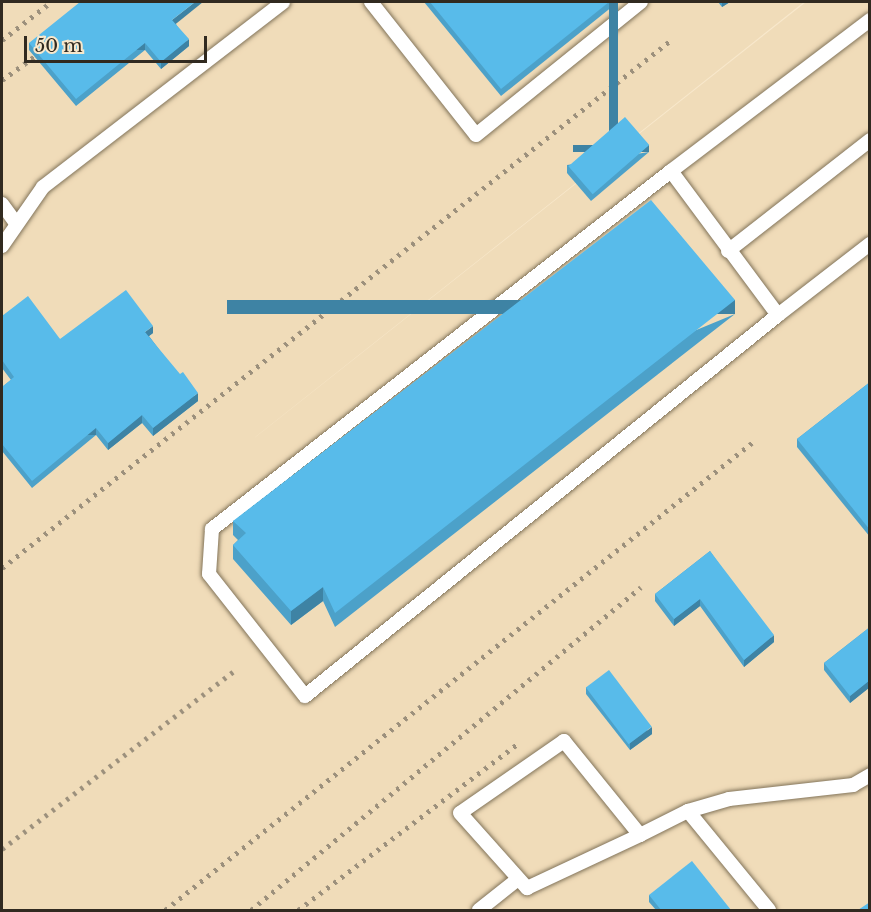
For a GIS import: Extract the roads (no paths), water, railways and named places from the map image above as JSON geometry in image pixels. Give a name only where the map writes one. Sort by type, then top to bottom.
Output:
[{"type":"lane","points":[[2,246],[43,187],[283,2]]},
{"type":"lane","points":[[370,2],[476,135],[641,2]]},
{"type":"lane","points":[[870,20],[671,171],[212,529],[209,574],[305,696],[778,315],[870,244]]},
{"type":"lane","points":[[728,251],[870,140]]},
{"type":"lane","points":[[671,171],[728,251],[778,315]]},
{"type":"lane","points":[[2,204],[16,223]]},
{"type":"lane","points":[[640,835],[564,741],[460,813],[527,888],[640,835],[688,811],[729,799],[853,785],[870,776]]},
{"type":"lane","points":[[688,811],[770,910]]},
{"type":"lane","points":[[478,910],[518,879]]},
{"type":"railway","points":[[2,40],[51,2]]},
{"type":"railway","points":[[2,568],[671,40]]},
{"type":"railway","points":[[2,80],[35,56]]},
{"type":"railway","points":[[165,910],[753,442]]},
{"type":"railway","points":[[251,910],[641,587]]},
{"type":"railway","points":[[2,849],[237,669]]},
{"type":"railway","points":[[298,910],[519,743]]}]
